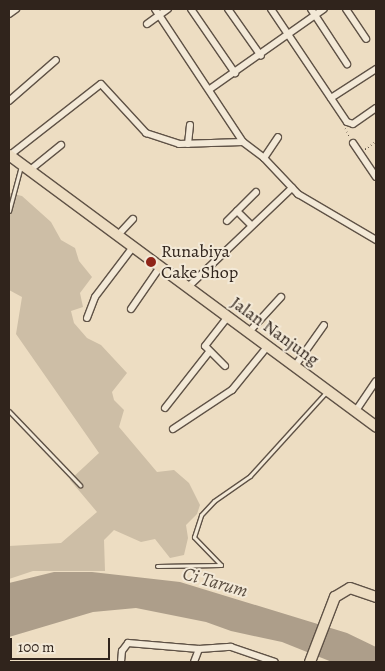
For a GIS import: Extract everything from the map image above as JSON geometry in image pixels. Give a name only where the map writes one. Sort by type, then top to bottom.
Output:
[{"type":"main road","name":"Jalan Nanjung","points":[[9,155],[376,427]]},
{"type":"main road","points":[[310,662],[336,597],[350,588],[376,597]]},
{"type":"street","points":[[9,14],[16,9]]},
{"type":"street","points":[[155,9],[210,89],[243,142],[264,158],[292,188],[376,240]]},
{"type":"street","points":[[147,24],[168,9]]},
{"type":"street","points":[[191,9],[234,73]]},
{"type":"street","points":[[228,9],[261,56]]},
{"type":"street","points":[[271,9],[347,122],[353,124],[376,108]]},
{"type":"street","points":[[311,9],[347,64]]},
{"type":"street","points":[[210,89],[261,56],[324,9]]},
{"type":"street","points":[[346,9],[366,39]]},
{"type":"street","points":[[9,101],[56,60]]},
{"type":"street","points":[[330,98],[376,69]]},
{"type":"street","points":[[9,155],[101,84],[146,133],[171,143],[243,142]]},
{"type":"street","points":[[188,144],[190,125]]},
{"type":"street","points":[[264,158],[278,137]]},
{"type":"street","points":[[353,142],[376,177]]},
{"type":"street","points":[[26,167],[61,145]]},
{"type":"street","points":[[188,287],[292,188]]},
{"type":"street","points":[[227,221],[256,192]]},
{"type":"street","points":[[237,210],[252,225]]},
{"type":"street","points":[[118,235],[133,219]]},
{"type":"street","points":[[87,318],[95,298],[133,247]]},
{"type":"street","points":[[131,310],[160,267]]},
{"type":"street","points":[[248,333],[281,296]]},
{"type":"street","points":[[225,366],[209,352],[205,344],[228,317]]},
{"type":"street","points":[[295,366],[324,325]]},
{"type":"street","points":[[172,429],[232,390],[267,347]]},
{"type":"street","points":[[165,408],[209,352]]},
{"type":"street","points":[[355,412],[376,381]]},
{"type":"street","points":[[121,662],[122,650],[128,644],[199,649],[231,647],[275,662]]},
{"type":"street","points":[[194,662],[199,649]]},
{"type":"lane","points":[[9,211],[26,167]]},
{"type":"lane","points":[[157,566],[221,565],[194,537],[201,515],[214,501],[250,476],[327,390]]},
{"type":"lane","points":[[9,411],[80,485]]},
{"type":"path","points":[[347,122],[344,126],[353,142]]},
{"type":"path","points":[[360,153],[376,140]]},
{"type":"shaded area","points":[[9,193],[22,196],[51,222],[61,240],[75,248],[79,261],[92,277],[80,293],[83,307],[71,311],[74,323],[87,338],[101,345],[127,373],[112,392],[114,400],[124,410],[119,427],[157,472],[174,470],[189,483],[200,505],[197,514],[186,525],[188,538],[184,555],[170,558],[155,539],[141,542],[114,530],[104,540],[105,571],[33,571],[9,579],[9,546],[61,543],[97,512],[70,480],[99,453],[16,334],[22,297],[9,290]]},
{"type":"shaded area","points":[[54,572],[92,572],[180,582],[347,633],[376,647],[376,662],[332,662],[282,642],[231,631],[206,622],[136,608],[93,612],[9,637],[9,583]]},
{"type":"place","name":"Runabiya Cake Shop","points":[[151,262]]},
{"type":"water label","name":"Ci Tarum","points":[[215,583]]}]
